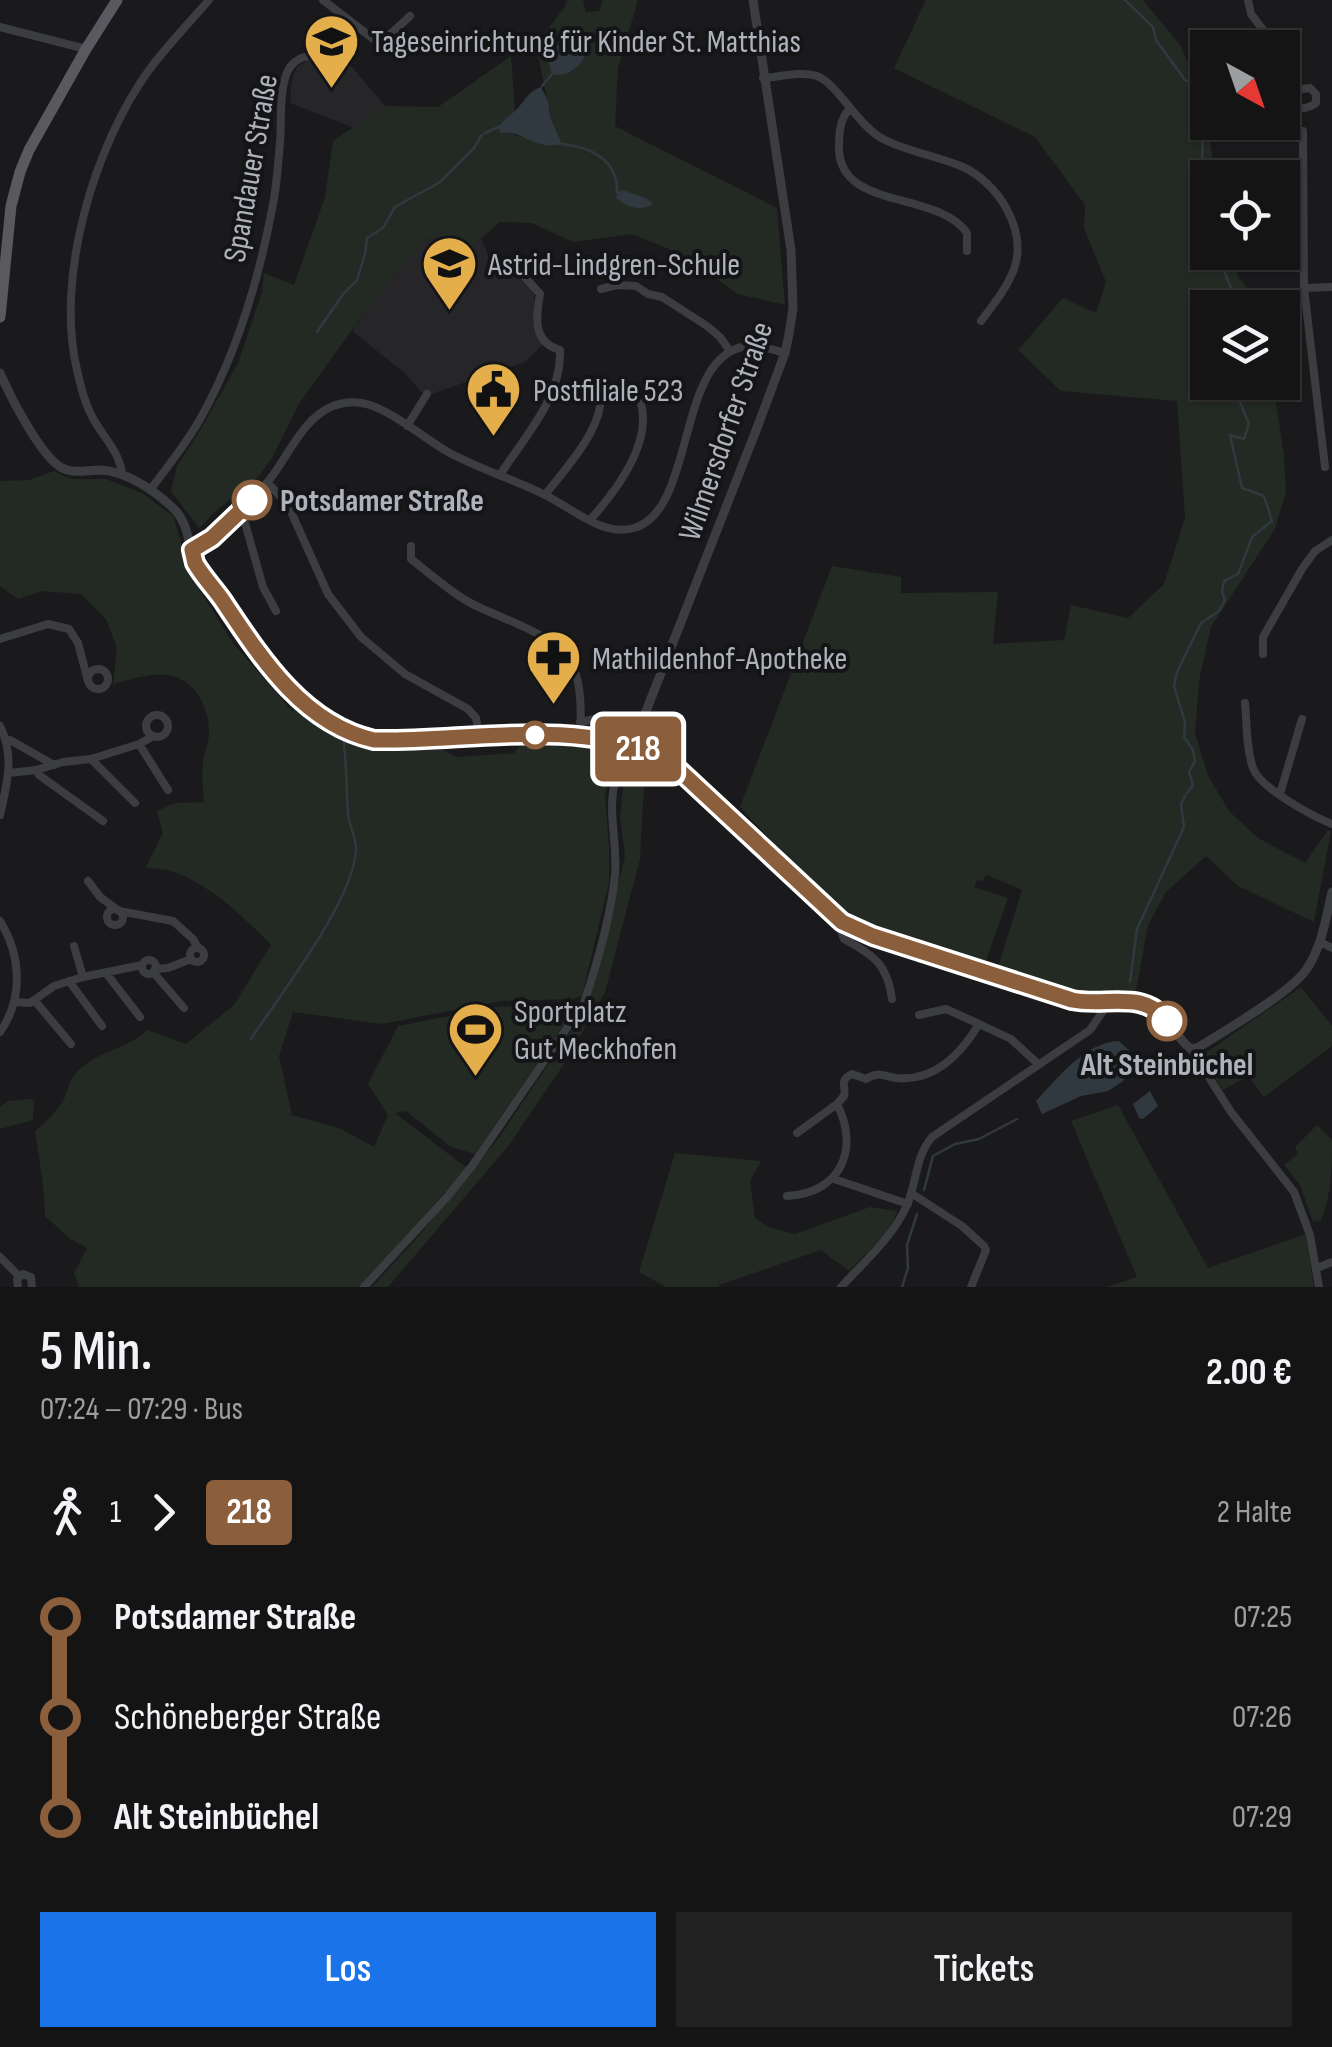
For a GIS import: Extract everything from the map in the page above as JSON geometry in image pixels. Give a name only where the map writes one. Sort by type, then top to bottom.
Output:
[{"type":"main road","points":[[0,317],[11,206],[28,150],[117,0]]},
{"type":"street","points":[[122,474],[116,454],[92,418],[76,366],[71,321],[77,239],[94,180],[127,106],[148,72],[209,0]]},
{"type":"street","points":[[323,0],[380,44],[410,16]]},
{"type":"street","name":"Wilmersdorfer Straße","points":[[632,747],[785,353],[793,308],[791,250],[753,0]]},
{"type":"street","points":[[1248,0],[1251,14],[1263,30]]},
{"type":"street","points":[[0,27],[86,49]]},
{"type":"street","name":"Spandauer Straße","points":[[150,490],[198,423],[247,314],[274,199],[286,75],[297,60],[310,55],[346,65]]},
{"type":"street","points":[[763,78],[817,76],[830,85],[867,128],[883,139],[971,172],[992,188],[1013,226],[1015,266],[981,321]]},
{"type":"street","points":[[849,109],[841,123],[838,152],[847,176],[858,186],[910,202],[960,224],[968,234],[968,250]]},
{"type":"street","points":[[1302,131],[1304,288],[1325,467]]},
{"type":"street","points":[[500,475],[537,420],[560,369],[560,350],[550,348],[537,327],[540,294],[514,265]]},
{"type":"street","points":[[602,290],[618,285],[636,286],[662,297],[706,326],[730,351]]},
{"type":"street","points":[[1304,288],[1332,287]]},
{"type":"street","points":[[192,550],[242,512],[268,483],[308,424],[330,407],[346,402],[382,410],[450,453],[606,528],[624,530],[642,525],[657,513],[669,494],[687,428],[718,362],[730,351],[748,346],[785,353]]},
{"type":"street","points":[[0,373],[18,411],[58,466],[122,474],[179,514],[200,572],[243,633],[287,688],[323,718],[374,740],[580,735],[632,747],[657,756],[681,772],[842,922],[873,936],[1072,1000],[1133,1001],[1155,1007],[1191,1049],[1231,1112],[1294,1192],[1310,1234],[1319,1287]]},
{"type":"street","points":[[544,495],[591,431],[602,402],[600,380]]},
{"type":"street","points":[[407,426],[427,394]]},
{"type":"street","points":[[590,520],[616,487],[632,458],[644,414],[640,400]]},
{"type":"street","points":[[107,471],[116,454]]},
{"type":"street","points":[[268,483],[288,505],[328,594],[354,628],[398,669],[468,710],[478,723],[480,738]]},
{"type":"street","points":[[242,512],[264,587],[276,611]]},
{"type":"street","points":[[1263,654],[1262,637],[1302,569],[1316,551],[1332,540]]},
{"type":"street","points":[[411,546],[411,559],[448,589],[546,639],[566,656],[576,675],[580,735]]},
{"type":"street","points":[[0,640],[48,624],[68,629],[78,643],[88,681]]},
{"type":"street","points":[[1245,703],[1254,772],[1280,794],[1332,824]]},
{"type":"street","points":[[580,722],[600,718],[642,724]]},
{"type":"street","points":[[1280,794],[1302,719]]},
{"type":"street","points":[[0,726],[6,740],[9,773],[0,815]]},
{"type":"street","points":[[9,773],[91,759],[154,736]]},
{"type":"street","points":[[6,740],[54,764]]},
{"type":"street","points":[[139,744],[168,790]]},
{"type":"street","points":[[364,1287],[472,1166],[584,1003],[615,879],[612,818],[616,781],[632,747]]},
{"type":"street","points":[[91,759],[135,802]]},
{"type":"street","points":[[36,770],[103,821]]},
{"type":"street","points":[[15,1002],[35,1001],[54,986],[84,977],[142,965],[145,972],[192,959],[190,952],[198,948],[174,921],[118,910],[100,897],[88,881]]},
{"type":"street","points":[[1191,1049],[1204,1044],[1306,972],[1320,942],[1332,892]]},
{"type":"street","points":[[0,921],[16,960],[18,985],[15,1002],[0,1032]]},
{"type":"street","points":[[842,922],[844,940],[870,954],[885,971],[892,999]]},
{"type":"street","points":[[1320,942],[1332,948]]},
{"type":"street","points":[[74,946],[84,977]]},
{"type":"street","points":[[154,970],[184,1008]]},
{"type":"street","points":[[106,973],[140,1016]]},
{"type":"street","points":[[68,982],[102,1026]]},
{"type":"street","points":[[35,1001],[71,1044]]},
{"type":"street","points":[[840,1287],[898,1223],[908,1204],[923,1147],[932,1137],[1090,1030],[1103,1011],[1103,1003]]},
{"type":"street","points":[[919,1016],[946,1009],[1011,1039],[1038,1064]]},
{"type":"street","points":[[797,1134],[844,1096],[842,1083],[846,1077],[930,1074],[965,1046],[979,1024]]},
{"type":"street","points":[[788,1196],[821,1188],[834,1179],[845,1158],[846,1146],[845,1123],[837,1104]]},
{"type":"street","points":[[834,1179],[908,1204]]},
{"type":"street","points":[[911,1193],[962,1226],[984,1246],[986,1250],[971,1287]]},
{"type":"street","points":[[0,1258],[19,1276]]},
{"type":"street","points":[[1316,1268],[1332,1262]]},
{"type":"street","points":[[18,1287],[19,1276],[26,1274],[31,1277],[32,1287]]},
{"type":"shaded area","points":[[567,0],[583,0],[586,12],[599,11],[603,0],[638,0],[618,68],[615,126],[777,208],[785,305],[738,294],[681,254],[632,234],[573,242],[532,223],[500,222],[472,246],[426,237],[368,308],[300,402],[259,476],[199,528],[171,491],[177,466],[238,363],[262,292],[264,273],[294,285],[325,197],[333,141],[385,106],[438,107],[511,56],[515,111],[511,131],[517,136],[562,144],[550,115],[536,44]],"holes":[[[575,31],[593,37],[584,56],[571,73]]]},
{"type":"shaded area","points":[[926,0],[1143,0],[1180,45],[1190,66],[1190,140],[1210,140],[1213,160],[1190,160],[1190,270],[1236,270],[1250,290],[1190,290],[1190,400],[1276,400],[1286,492],[1275,529],[1211,627],[1199,681],[1195,733],[1208,776],[1230,812],[1258,838],[1305,863],[1328,830],[1331,832],[1314,922],[1238,886],[1206,856],[1166,892],[1148,925],[1136,991],[1082,993],[997,970],[1022,890],[987,875],[982,881],[977,880],[974,887],[1008,898],[984,966],[855,922],[820,894],[740,807],[832,566],[901,577],[901,593],[998,592],[993,644],[1064,640],[1071,605],[1128,618],[1164,584],[1185,518],[1177,401],[1061,391],[1018,350],[1063,298],[1096,313],[1106,282],[1084,228],[1085,205],[1035,137],[894,68]]},
{"type":"shaded area","points":[[575,31],[593,37],[587,52],[573,70],[552,74],[548,61]]},
{"type":"shaded area","name":"Tageseinrichtung für Kinder St. Matthias","points":[[321,59],[352,67],[385,106],[354,128],[290,103],[297,67],[308,60]]},
{"type":"shaded area","points":[[541,87],[562,144],[543,145],[501,133],[503,122]]},
{"type":"shaded area","points":[[622,190],[653,204],[644,208],[629,206],[616,198]]},
{"type":"shaded area","name":"Astrid-Lindgren-Schule","points":[[426,237],[471,246],[481,238],[496,274],[512,267],[534,293],[535,330],[543,344],[525,362],[431,394],[421,392],[406,374],[352,331]]},
{"type":"shaded area","points":[[54,471],[71,479],[106,479],[142,493],[173,516],[199,589],[233,643],[293,712],[294,703],[323,724],[378,748],[443,750],[457,757],[514,753],[524,742],[579,745],[613,759],[605,797],[609,883],[582,996],[501,1001],[382,1024],[293,1012],[279,1056],[292,1115],[339,1128],[374,1147],[388,1115],[368,1084],[398,1026],[495,1007],[575,1008],[475,1154],[451,1147],[406,1111],[395,1113],[467,1168],[360,1287],[79,1287],[74,1273],[87,1248],[45,1216],[35,1131],[63,1101],[74,1075],[94,1059],[147,1030],[186,1044],[234,1005],[271,945],[204,887],[173,872],[146,867],[163,833],[157,811],[175,803],[204,802],[202,768],[209,727],[198,695],[190,685],[170,675],[113,684],[117,648],[106,619],[81,594],[42,591],[18,599],[0,586],[0,481],[29,480]]},
{"type":"shaded area","points":[[636,756],[659,772],[644,785],[640,859],[605,992],[566,1061],[509,1145],[388,1287],[372,1287],[498,1139],[588,1005],[625,856],[620,816],[624,777]]},
{"type":"shaded area","points":[[1301,987],[1332,1026],[1332,1046],[1264,1097],[1248,1076],[1223,1090],[1201,1056]]},
{"type":"shaded area","points":[[1119,1041],[1131,1052],[1133,1069],[1122,1082],[1108,1091],[1081,1096],[1042,1114],[1036,1101],[1063,1072],[1084,1054]]},
{"type":"shaded area","points":[[1150,1091],[1158,1106],[1139,1118],[1133,1104]]},
{"type":"shaded area","points":[[31,1099],[33,1120],[0,1129],[0,1107],[8,1101]]},
{"type":"shaded area","points":[[1118,1105],[1208,1268],[1306,1234],[1314,1287],[1106,1287],[1137,1277],[1071,1121]]},
{"type":"shaded area","points":[[1317,1125],[1332,1140],[1331,1170],[1325,1210],[1321,1220],[1313,1222],[1300,1185],[1284,1165],[1298,1154],[1295,1147]]},
{"type":"shaded area","points":[[675,1153],[761,1161],[750,1182],[755,1218],[768,1227],[795,1234],[870,1207],[897,1211],[883,1235],[849,1271],[821,1250],[719,1287],[666,1287],[639,1272]]},
{"type":"waterway","points":[[1125,0],[1153,27],[1156,40],[1185,80],[1196,84],[1203,117],[1202,160]]},
{"type":"waterway","points":[[542,86],[553,73]]},
{"type":"waterway","points":[[485,133],[501,126]]},
{"type":"waterway","points":[[317,332],[357,280],[367,238],[383,228],[395,207],[440,182],[482,135]]},
{"type":"waterway","points":[[562,144],[601,157],[613,171],[617,192]]},
{"type":"waterway","points":[[1224,270],[1232,290]]},
{"type":"waterway","points":[[1187,793],[1193,785],[1189,772],[1195,761],[1184,737],[1185,722],[1174,686],[1177,672],[1201,623],[1219,611],[1225,600],[1224,581],[1238,574],[1252,537],[1272,521],[1264,496],[1242,488],[1230,435],[1244,439],[1249,424],[1239,400]]},
{"type":"waterway","points":[[251,1039],[329,921],[352,872],[356,846],[348,814],[343,737]]},
{"type":"waterway","points":[[1130,982],[1137,929],[1184,827],[1181,804],[1185,796]]},
{"type":"waterway","points":[[924,1190],[933,1156],[1017,1119]]},
{"type":"waterway","points":[[902,1287],[908,1268],[907,1245],[917,1214]]},
{"type":"bus line","name":"218","points":[[252,500],[212,538],[192,550],[195,563],[287,688],[323,718],[374,740],[580,735],[632,747],[657,756],[681,772],[842,922],[873,936],[1072,1000],[1089,1004],[1143,1002],[1159,1010],[1167,1021]]},
{"type":"place","name":"Tageseinrichtung für Kinder St. Matthias","points":[[332,90]]},
{"type":"place","name":"Astrid-Lindgren-Schule","points":[[449,313]]},
{"type":"place","name":"Postfiliale 523","points":[[494,439]]},
{"type":"place","name":"Potsdamer Straße","points":[[252,500]]},
{"type":"place","name":"Mathildenhof-Apotheke","points":[[553,707]]},
{"type":"place","name":"Alt Steinbüchel","points":[[1167,1021]]},
{"type":"place","name":"Sportplatz Gut Meckhofen","points":[[475,1078]]}]
